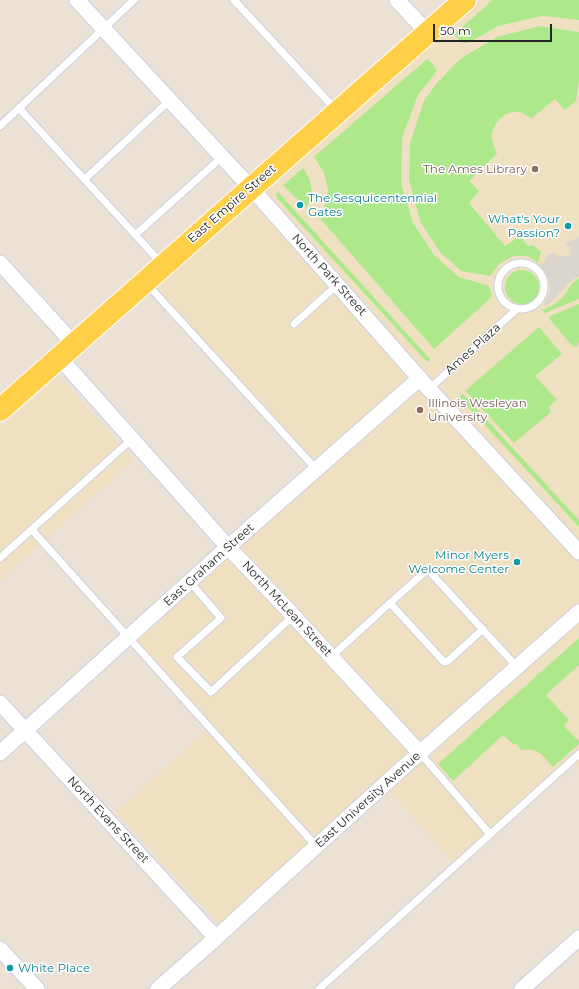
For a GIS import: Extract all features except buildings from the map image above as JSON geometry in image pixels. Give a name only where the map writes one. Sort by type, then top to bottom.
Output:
[{"type":"main road","name":"East Empire Street","points":[[0,410],[250,188],[466,0]]},
{"type":"street","name":"North Park Street","points":[[77,0],[222,157],[424,384],[579,552]]},
{"type":"street","points":[[397,0],[428,33]]},
{"type":"street","name":"North McLean Street","points":[[0,263],[67,350],[132,439],[228,547],[420,753]]},
{"type":"street","name":"East Graham Street","points":[[0,753],[316,469],[424,384]]},
{"type":"street","name":"East University Avenue","points":[[158,989],[579,612]]},
{"type":"street","name":"North Evans Street","points":[[0,703],[216,938]]},
{"type":"street","points":[[522,989],[579,938]]},
{"type":"street","points":[[0,949],[37,989]]},
{"type":"lane","points":[[0,126],[134,0]]},
{"type":"lane","points":[[234,0],[338,112]]},
{"type":"lane","points":[[85,179],[170,100]]},
{"type":"lane","points":[[19,108],[163,265]]},
{"type":"lane","points":[[135,235],[222,157]]},
{"type":"lane","name":"Ames Plaza","points":[[424,384],[517,309],[524,310],[530,308],[538,302],[542,297],[544,282],[542,275],[537,268],[530,264],[522,263],[508,267],[502,273],[499,280],[499,295],[510,307],[517,309]]},
{"type":"lane","points":[[145,282],[316,469]]},
{"type":"lane","points":[[294,324],[337,285]]},
{"type":"lane","points":[[0,558],[132,439]]},
{"type":"lane","points":[[32,530],[316,846]]},
{"type":"lane","points":[[331,657],[426,571],[430,572],[517,666]]},
{"type":"lane","points":[[190,582],[221,618],[177,657],[211,692],[293,616]]},
{"type":"lane","points":[[390,603],[444,662],[448,661],[483,629]]},
{"type":"lane","points":[[420,753],[490,834]]},
{"type":"lane","points":[[319,989],[579,754]]},
{"type":"shaded area","name":"Illinois Wesleyan University","points":[[482,0],[579,0],[579,768],[572,760],[453,862],[384,785],[225,930],[116,812],[207,730],[127,640],[316,469],[145,286]]},
{"type":"shaded area","points":[[579,237],[579,276],[571,281],[546,307],[544,304],[550,291],[550,284],[547,275],[539,264],[544,263],[547,256],[553,252],[559,256],[568,256],[571,250],[566,243]]},
{"type":"shaded area","points":[[58,376],[134,460],[0,581],[0,428]]},
{"type":"green space","points":[[493,0],[579,0],[579,20],[542,16],[498,26],[468,43],[462,43],[454,34]]},
{"type":"green space","points":[[540,26],[579,32],[579,81],[576,101],[565,110],[555,99],[531,119],[523,113],[512,112],[506,114],[497,122],[492,132],[492,142],[497,154],[469,181],[479,191],[469,203],[505,246],[520,236],[528,246],[533,245],[541,252],[538,263],[528,256],[513,256],[499,264],[490,276],[461,271],[440,252],[420,221],[409,180],[410,143],[424,101],[437,83],[460,59],[497,37]]},
{"type":"green space","points":[[427,59],[433,64],[437,71],[418,95],[402,138],[401,183],[413,223],[434,255],[459,277],[489,286],[492,297],[434,349],[318,216],[324,208],[328,190],[324,172],[314,157]]},
{"type":"green space","points":[[303,168],[310,180],[312,195],[306,208],[283,185]]},
{"type":"green space","points":[[278,192],[430,359],[427,362],[277,198],[276,194]]},
{"type":"green space","points":[[522,270],[528,271],[534,275],[538,281],[538,293],[534,299],[528,303],[522,304],[516,303],[510,299],[506,293],[505,287],[506,281],[510,275],[516,271]]},
{"type":"green space","points":[[579,278],[579,299],[545,313],[542,310],[560,300],[573,283]]},
{"type":"green space","points":[[579,304],[579,342],[577,346],[573,347],[548,317]]},
{"type":"green space","points":[[539,327],[562,354],[535,376],[557,400],[549,407],[551,412],[514,443],[465,391]]},
{"type":"green space","points":[[463,394],[579,520],[579,527],[459,397]]},
{"type":"green space","points":[[579,638],[579,665],[546,695],[569,720],[564,726],[579,741],[579,744],[553,767],[537,751],[521,750],[516,744],[513,744],[503,735],[453,781],[438,764]]},
{"type":"place","name":"The Ames Library","points":[[535,169]]},
{"type":"place","name":"The Sesquicentennial Gates","points":[[300,205]]},
{"type":"place","name":"What's Your Passion?","points":[[568,226]]},
{"type":"place","name":"Illinois Wesleyan University","points":[[420,410]]},
{"type":"place","name":"Minor Myers Welcome Center","points":[[517,562]]},
{"type":"place","name":"White Place","points":[[10,968]]}]
